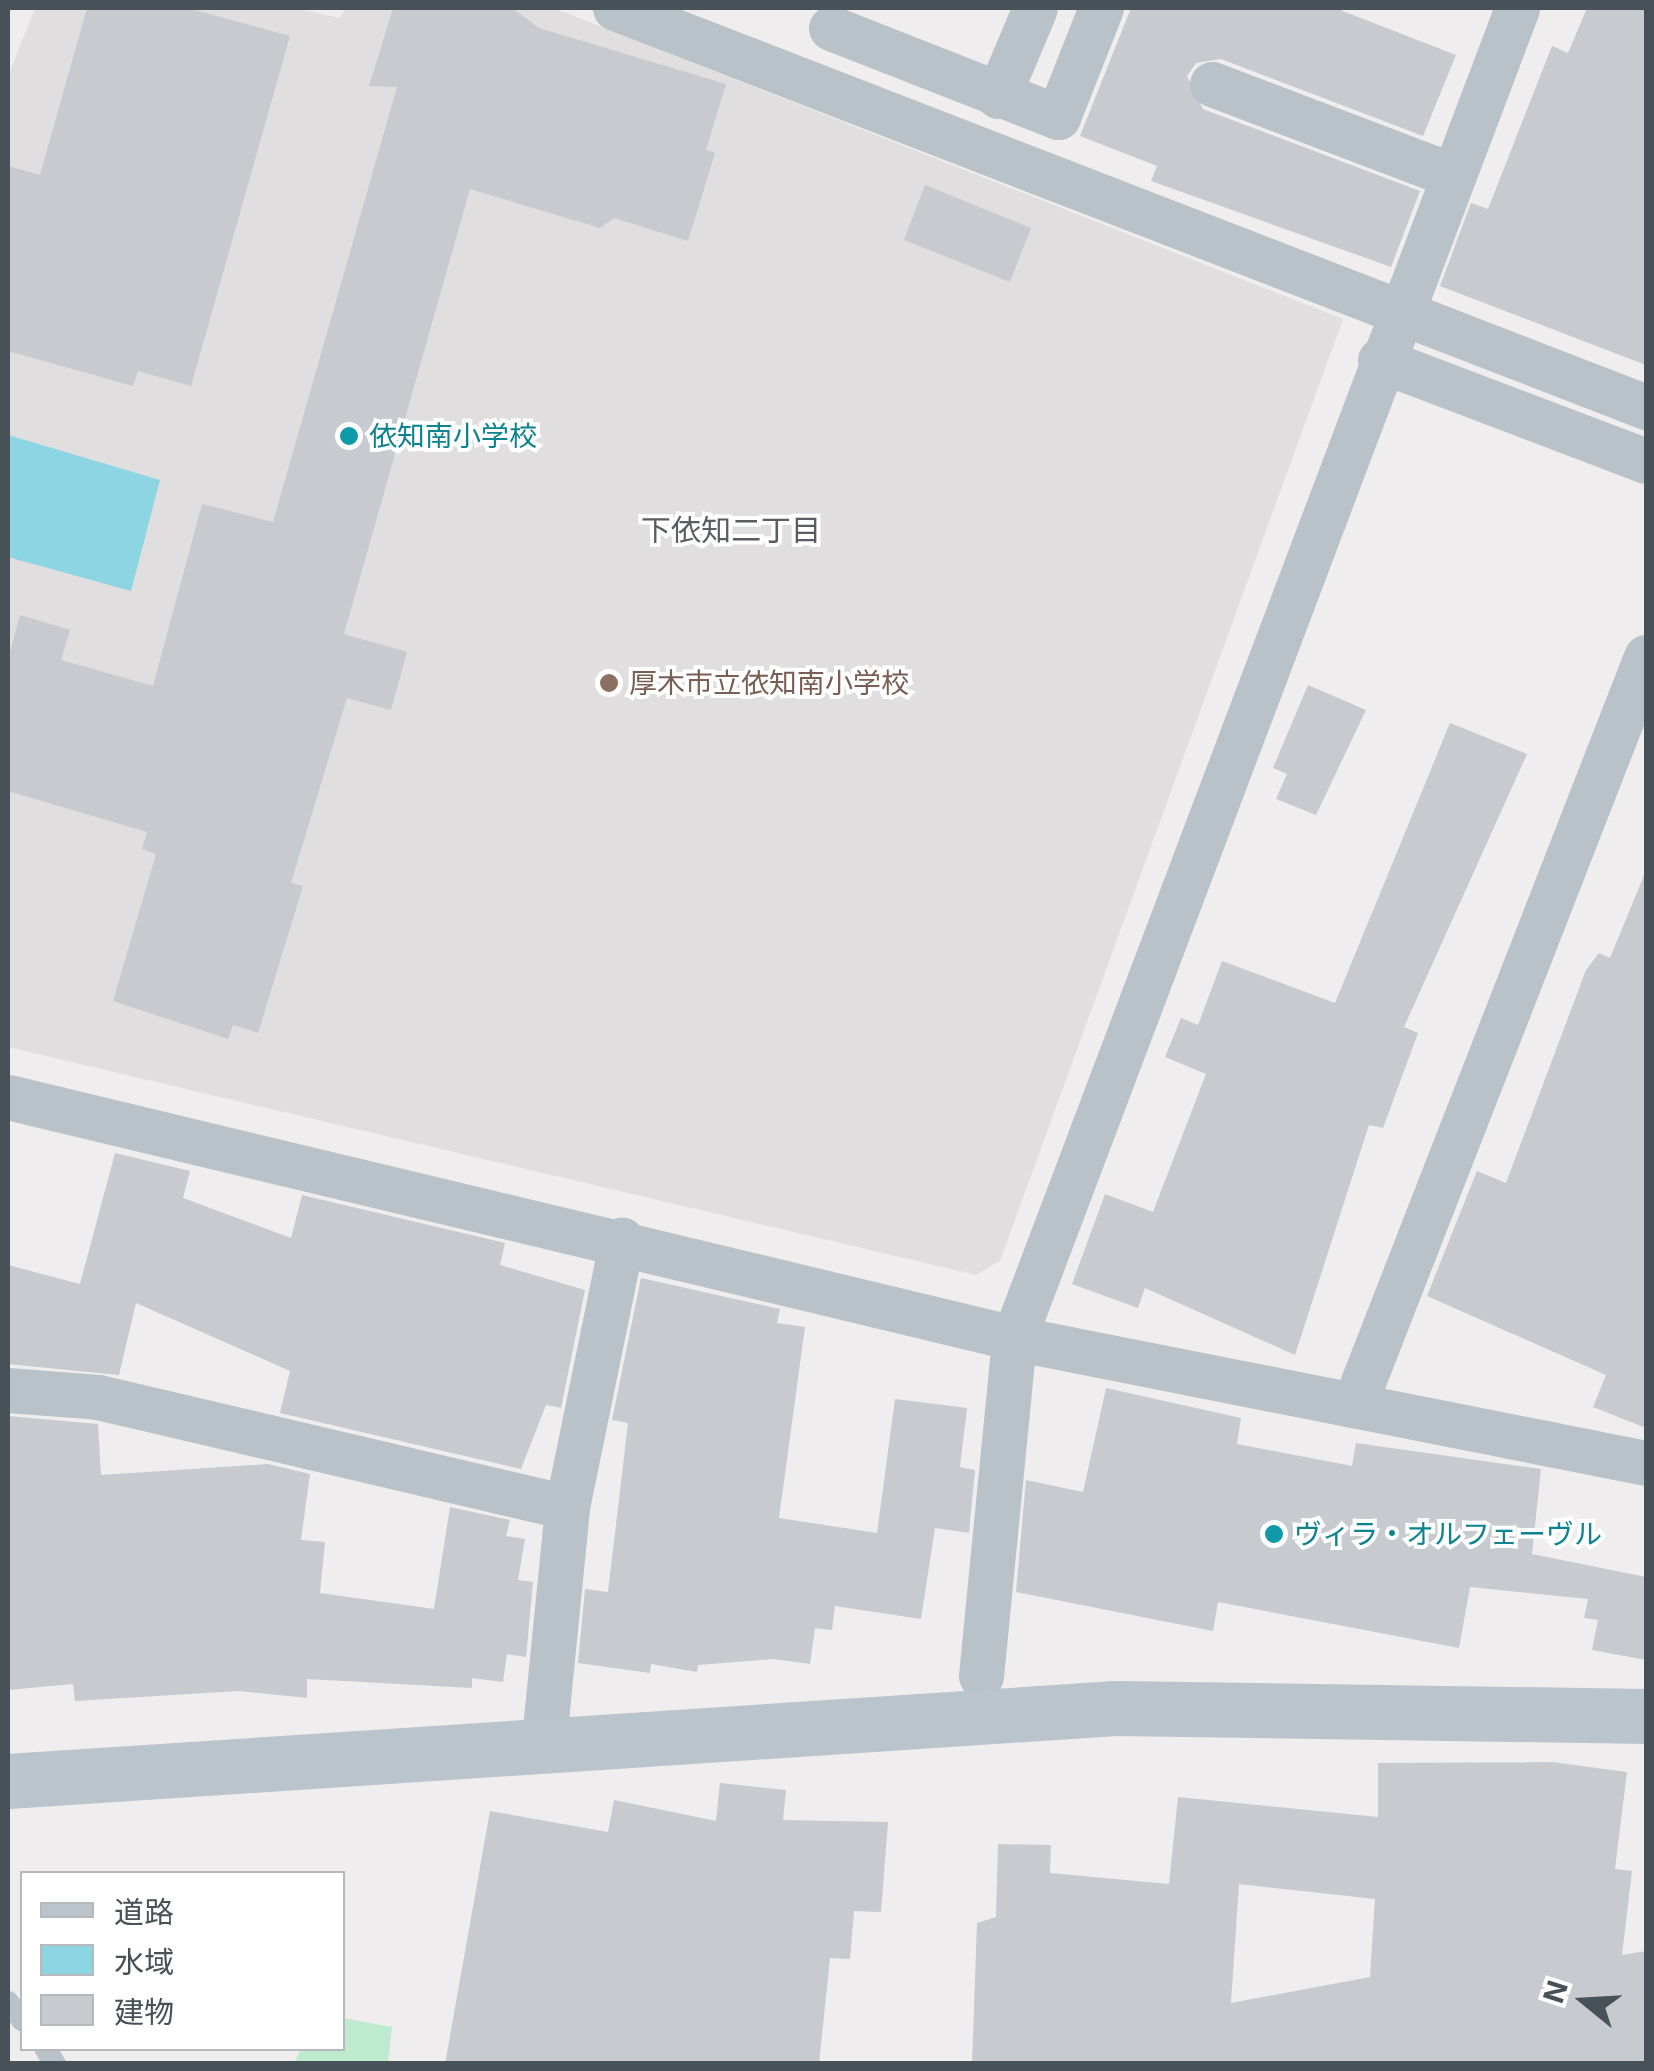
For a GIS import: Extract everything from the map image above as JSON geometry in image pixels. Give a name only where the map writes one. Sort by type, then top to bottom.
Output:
[{"type":"street","points":[[615,8],[802,95],[1399,309],[1646,407]]},
{"type":"street","points":[[998,96],[1035,8]]},
{"type":"street","points":[[802,95],[836,18],[998,96],[1058,117],[1101,8]]},
{"type":"street","points":[[981,1676],[1014,1338],[1449,174],[1517,8]]},
{"type":"street","points":[[1212,84],[1449,174]]},
{"type":"street","points":[[1380,360],[1646,461]]},
{"type":"street","points":[[1354,1406],[1646,656]]},
{"type":"street","points":[[8,1096],[622,1240],[1014,1338],[1646,1463]]},
{"type":"street","points":[[544,1739],[566,1508],[622,1240]]},
{"type":"street","points":[[8,1390],[98,1398],[566,1508]]},
{"type":"street","points":[[8,1781],[544,1739],[1116,1708],[1646,1716]]},
{"type":"shaded area","name":"厚木市立依知南小学校","points":[[35,8],[294,8],[340,18],[346,8],[554,8],[1343,319],[1000,1261],[976,1275],[8,1047],[8,76]]},
{"type":"green space","points":[[345,2018],[392,2027],[388,2063],[294,2063],[300,2051],[345,2051]]},
{"type":"water","points":[[8,435],[160,480],[131,591],[8,557]]},
{"type":"building","points":[[87,8],[187,8],[290,36],[191,386],[138,371],[133,386],[8,351],[8,166],[40,175]]},
{"type":"building","points":[[393,8],[512,8],[539,28],[726,84],[706,150],[715,153],[688,241],[614,218],[600,228],[470,189],[344,634],[407,652],[391,710],[347,698],[291,883],[303,886],[258,1033],[233,1025],[228,1039],[113,1001],[156,854],[142,849],[147,832],[8,791],[8,659],[20,615],[70,630],[61,660],[153,686],[202,504],[273,522],[397,87],[369,86]]},
{"type":"building","points":[[1131,8],[1335,8],[1456,55],[1423,136],[1221,59],[1196,63],[1187,76],[1203,109],[1420,191],[1391,267],[1151,181],[1157,166],[1080,136]]},
{"type":"building","points":[[1587,8],[1646,8],[1646,365],[1440,286],[1471,203],[1488,209],[1552,46],[1568,53]]},
{"type":"building","points":[[925,185],[1031,228],[1010,282],[904,240]]},
{"type":"building","points":[[1308,685],[1366,710],[1316,815],[1276,799],[1287,774],[1273,768]]},
{"type":"building","points":[[1450,723],[1527,754],[1404,1027],[1418,1033],[1383,1128],[1369,1125],[1295,1355],[1145,1288],[1138,1308],[1072,1284],[1105,1194],[1153,1212],[1206,1074],[1165,1057],[1181,1018],[1198,1025],[1222,961],[1335,1003]]},
{"type":"building","points":[[1645,873],[1646,1428],[1593,1407],[1606,1375],[1427,1296],[1477,1171],[1506,1183],[1586,970],[1599,953],[1610,958]]},
{"type":"building","points":[[115,1153],[190,1171],[183,1198],[291,1238],[302,1195],[505,1243],[500,1265],[585,1290],[561,1408],[546,1405],[521,1469],[280,1413],[290,1371],[136,1303],[119,1375],[8,1364],[8,1265],[80,1284]]},
{"type":"building","points":[[641,1278],[780,1309],[777,1323],[805,1327],[779,1518],[877,1533],[895,1399],[967,1408],[960,1467],[975,1470],[969,1533],[935,1528],[921,1619],[835,1606],[832,1630],[815,1628],[810,1664],[774,1659],[698,1665],[697,1672],[651,1664],[650,1673],[578,1663],[585,1589],[608,1592],[628,1423],[612,1420]]},
{"type":"building","points":[[1106,1388],[1241,1418],[1237,1444],[1352,1466],[1356,1443],[1541,1469],[1532,1554],[1646,1577],[1646,1660],[1592,1650],[1598,1620],[1584,1618],[1588,1599],[1470,1587],[1459,1648],[1218,1602],[1213,1631],[1016,1592],[1026,1480],[1083,1492]]},
{"type":"building","points":[[8,1416],[98,1424],[101,1475],[268,1464],[310,1474],[301,1540],[325,1542],[320,1593],[434,1609],[450,1507],[510,1520],[506,1536],[525,1539],[518,1580],[533,1582],[526,1657],[507,1654],[503,1682],[472,1678],[472,1688],[307,1679],[307,1698],[239,1691],[75,1701],[73,1684],[8,1690]]},
{"type":"building","points":[[1552,1762],[1627,1772],[1615,1869],[1632,1871],[1622,1955],[1646,1951],[1646,2064],[972,2064],[977,1923],[996,1917],[998,1844],[1051,1845],[1050,1873],[1169,1884],[1178,1797],[1378,1817],[1378,1763]],"holes":[[[1239,1884],[1375,1899],[1370,1977],[1231,2003]]]},
{"type":"building","points":[[720,1783],[786,1790],[783,1820],[888,1822],[881,1912],[854,1911],[850,1959],[830,1958],[819,2064],[445,2064],[490,1811],[608,1832],[614,1800],[716,1821]]},
{"type":"place","name":"依知南小学校","points":[[349,436]]},
{"type":"place","name":"厚木市立依知南小学校","points":[[609,683]]},
{"type":"place","name":"ヴィラ・オルフェーヴル","points":[[1274,1534]]},
{"type":"district","name":"下依知二丁目","points":[[731,530]]}]
